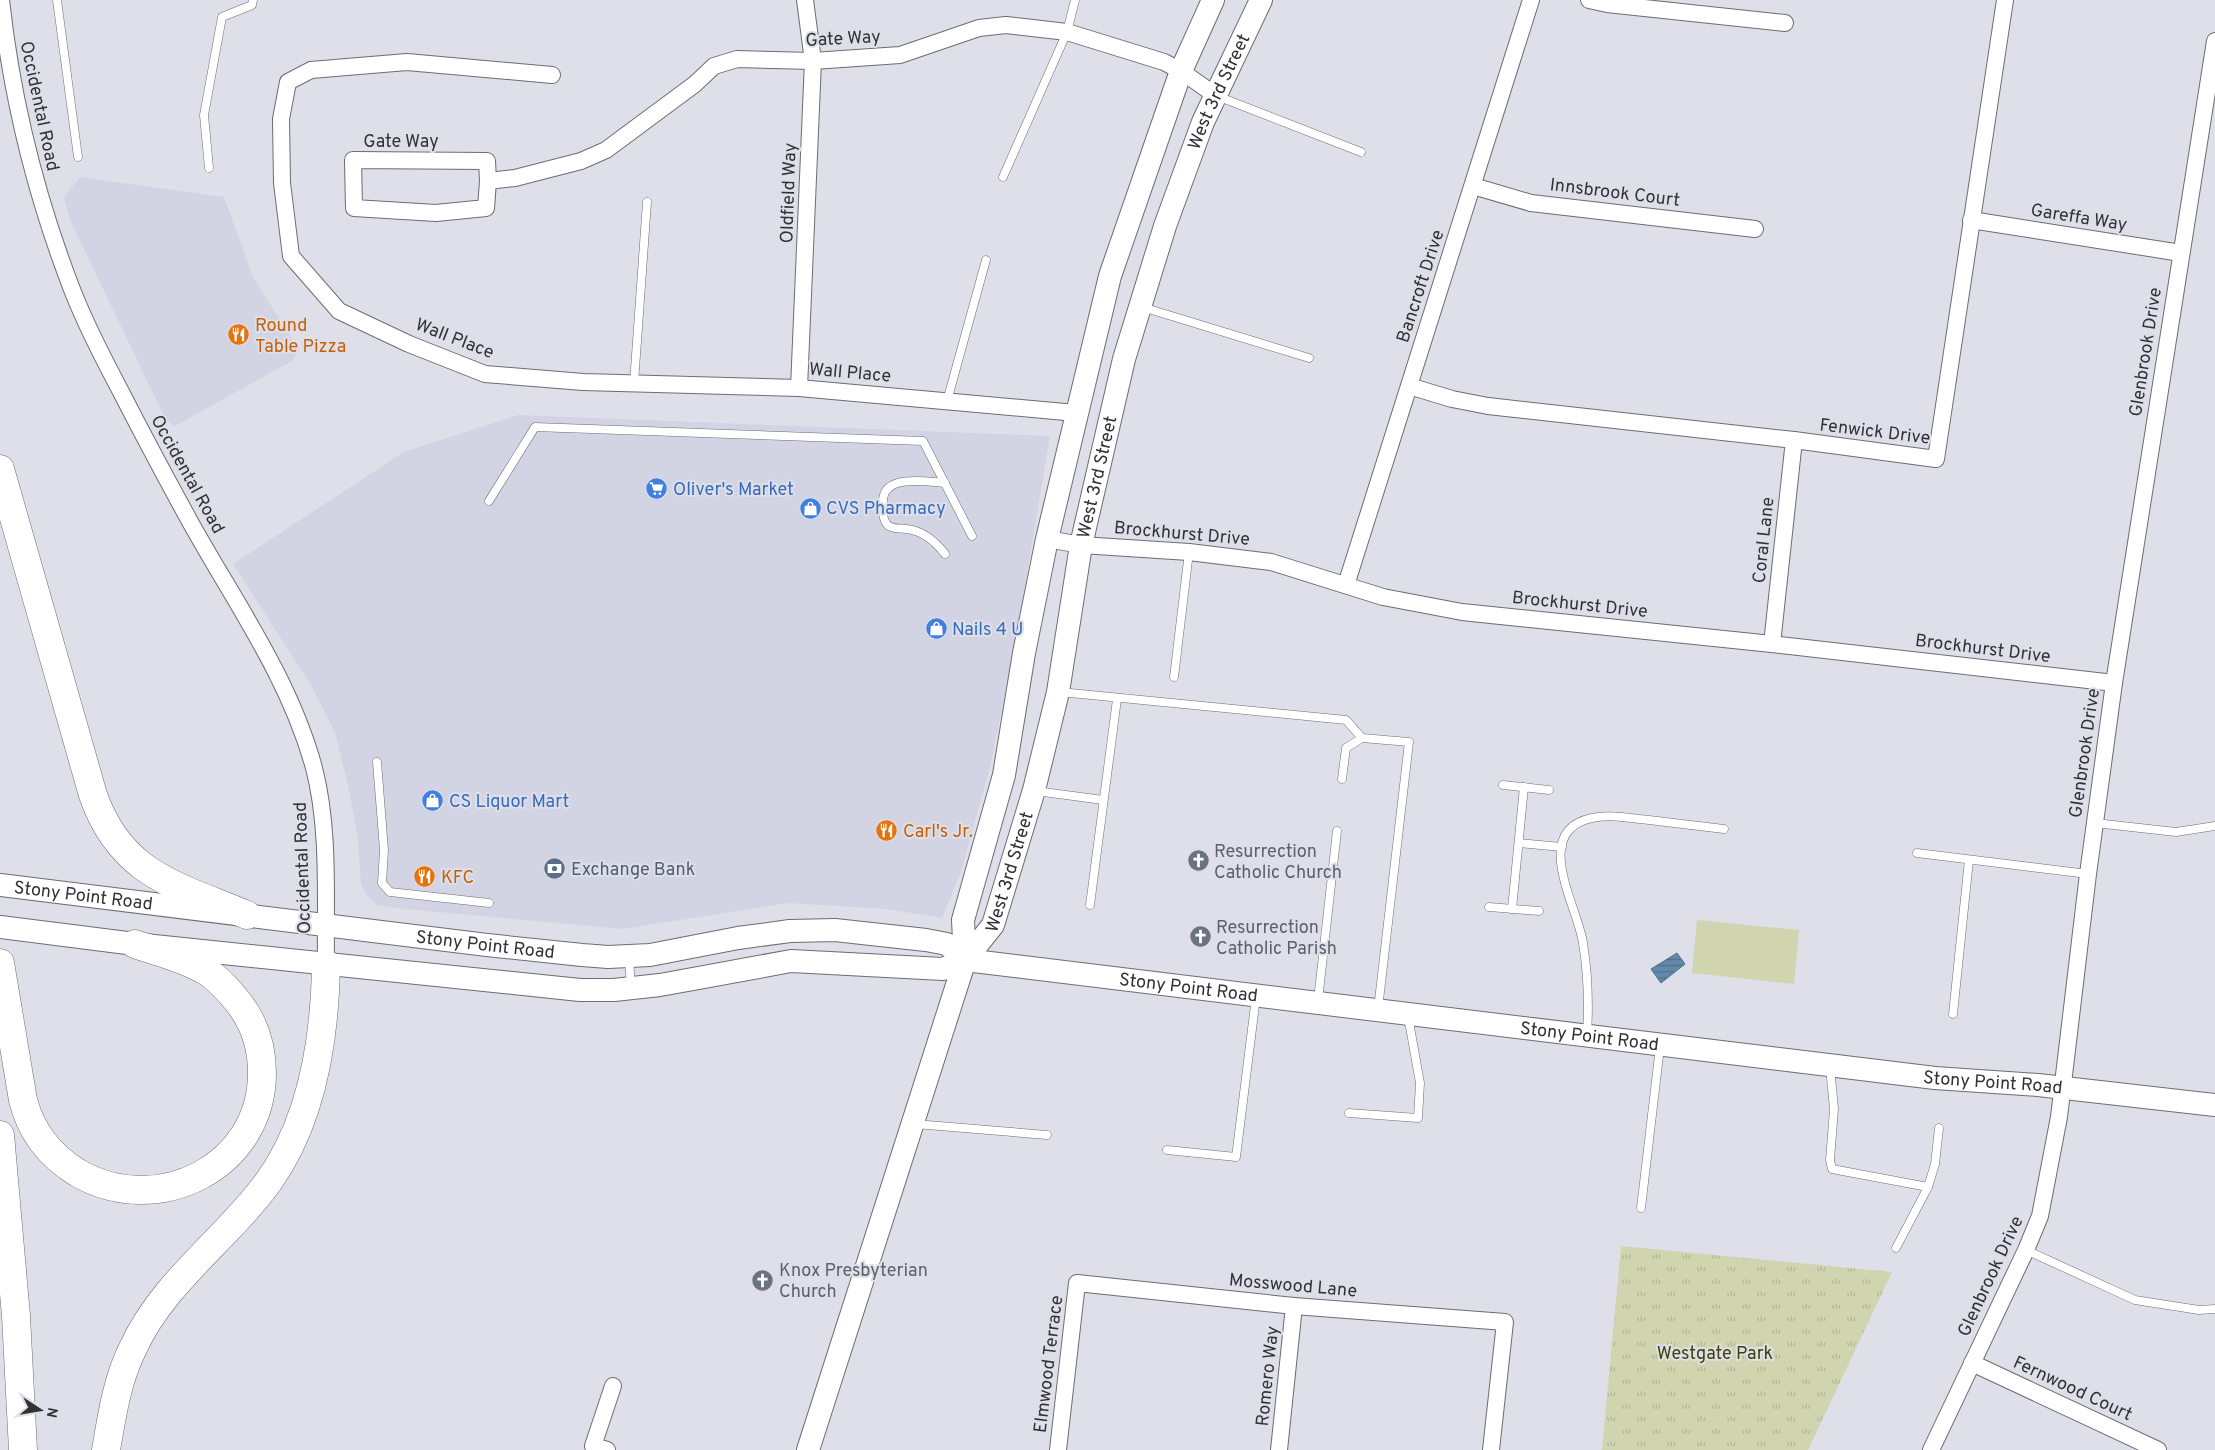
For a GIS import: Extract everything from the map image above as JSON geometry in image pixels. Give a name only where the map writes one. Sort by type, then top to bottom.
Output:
[{"type":"highway","points":[[0,469],[93,796],[108,830],[126,853],[150,872],[173,884],[247,915]]},
{"type":"highway","points":[[0,963],[23,1100],[27,1116],[34,1131],[44,1145],[57,1157],[87,1178],[121,1190],[156,1191],[191,1180],[210,1170],[226,1157],[240,1140],[258,1103],[262,1082],[262,1062],[252,1023],[243,1008],[220,982],[190,962],[135,944]]},
{"type":"highway","points":[[106,1450],[119,1382],[133,1346],[168,1293],[238,1218],[269,1180],[292,1142],[314,1078],[326,964]]},
{"type":"highway","points":[[0,1135],[16,1316],[23,1450]]},
{"type":"main road","name":"West 3rd Street","points":[[965,960],[963,920],[1004,775],[1024,653],[1047,539],[1110,276],[1182,71],[1212,0]]},
{"type":"main road","name":"West 3rd Street","points":[[808,1450],[965,960],[992,925],[1034,790],[1058,692],[1081,545],[1124,359],[1140,306],[1165,226],[1215,95],[1260,0]]},
{"type":"main road","name":"Stony Point Road","points":[[0,885],[515,948],[608,957],[678,950],[738,938],[790,931],[835,930],[947,944],[965,960]]},
{"type":"main road","name":"Stony Point Road","points":[[0,927],[135,944],[560,989],[597,991],[631,989],[791,961],[942,969],[965,960],[1935,1078],[2063,1088],[2215,1105]]},
{"type":"street","name":"Occidental Road","points":[[1,0],[8,54],[20,119],[43,207],[74,294],[110,370],[199,538],[274,665],[301,725],[314,768],[321,807],[326,964]]},
{"type":"street","name":"Oldfield Way","points":[[799,388],[813,61],[805,0]]},
{"type":"street","name":"Bancroft Drive","points":[[1346,585],[1530,0]]},
{"type":"street","points":[[1589,0],[1607,4],[1785,23]]},
{"type":"street","name":"Fenwick Drive","points":[[1409,386],[1452,399],[1488,406],[1794,440],[1936,459],[2005,0]]},
{"type":"street","name":"Gate Way","points":[[488,181],[515,178],[581,161],[606,150],[695,84],[714,66],[737,59],[813,61],[900,55],[978,28],[1006,26],[1067,32],[1164,62],[1182,71],[1215,95]]},
{"type":"street","name":"Glenbrook Drive","points":[[1932,1450],[2026,1250],[2040,1216],[2059,1117],[2088,874],[2114,683],[2215,42]]},
{"type":"street","name":"Wall Place","points":[[552,75],[407,62],[312,70],[288,82],[281,119],[281,137],[282,183],[291,256],[339,310],[409,344],[485,374],[583,382],[799,388],[1076,413]]},
{"type":"street","name":"Gate Way","points":[[353,160],[486,161],[488,181],[486,208],[436,213],[354,208],[353,160]]},
{"type":"street","name":"Innsbrook Court","points":[[1473,186],[1531,202],[1755,229]]},
{"type":"street","name":"Gareffa Way","points":[[1971,220],[2181,253]]},
{"type":"street","name":"Coral Lane","points":[[1772,644],[1794,440]]},
{"type":"street","name":"Brockhurst Drive","points":[[1047,539],[1081,545],[1189,552],[1271,562],[1393,599],[1462,612],[1772,644],[2114,683]]},
{"type":"street","name":"Mosswood Lane","points":[[1077,1283],[1294,1306],[1505,1322],[1491,1450]]},
{"type":"street","name":"Elmwood Terrace","points":[[1058,1450],[1077,1283]]},
{"type":"street","name":"Romero Way","points":[[1278,1450],[1294,1306]]},
{"type":"street","name":"Fernwood Court","points":[[1972,1363],[2158,1450]]},
{"type":"street","points":[[607,1450],[593,1446],[613,1386]]},
{"type":"lane","points":[[57,0],[78,158]]},
{"type":"lane","points":[[209,168],[204,115],[222,17],[252,5],[253,0]]},
{"type":"lane","points":[[1003,177],[1067,32],[1075,0]]},
{"type":"lane","points":[[1215,95],[1361,152]]},
{"type":"lane","points":[[634,383],[647,202]]},
{"type":"lane","points":[[947,400],[986,260]]},
{"type":"lane","points":[[1140,306],[1309,358]]},
{"type":"lane","points":[[489,501],[535,427],[923,441],[972,536]]},
{"type":"lane","points":[[945,482],[905,480],[888,488],[884,494],[882,514],[886,523],[891,527],[910,529],[924,534],[936,542],[945,554]]},
{"type":"lane","points":[[1174,677],[1189,552]]},
{"type":"lane","points":[[1058,692],[1346,720],[1362,738]]},
{"type":"lane","points":[[1090,905],[1117,699]]},
{"type":"lane","points":[[1342,780],[1346,748],[1362,738],[1409,742],[1378,1010]]},
{"type":"lane","points":[[377,762],[384,850],[382,883],[384,887],[390,892],[489,903]]},
{"type":"lane","points":[[1502,785],[1549,790]]},
{"type":"lane","points":[[1512,909],[1524,788]]},
{"type":"lane","points":[[1034,790],[1103,800]]},
{"type":"lane","points":[[1587,1036],[1589,989],[1580,925],[1566,890],[1560,857],[1564,838],[1575,824],[1592,818],[1618,817],[1724,829]]},
{"type":"lane","points":[[2095,823],[2176,832],[2215,826]]},
{"type":"lane","points":[[1318,1003],[1337,830]]},
{"type":"lane","points":[[1519,843],[1562,847]]},
{"type":"lane","points":[[1916,853],[2088,874]]},
{"type":"lane","points":[[1953,1014],[1969,860]]},
{"type":"lane","points":[[1488,907],[1539,911]]},
{"type":"lane","points":[[629,956],[631,989]]},
{"type":"lane","points":[[1167,1150],[1236,1157],[1256,996]]},
{"type":"lane","points":[[1349,1113],[1418,1118],[1420,1083],[1408,1014]]},
{"type":"lane","points":[[1641,1208],[1660,1044]]},
{"type":"lane","points":[[1830,1065],[1834,1109],[1830,1160],[1832,1169],[1842,1173],[1928,1187]]},
{"type":"lane","points":[[912,1124],[1047,1135]]},
{"type":"lane","points":[[1896,1248],[1928,1187],[1935,1164],[1939,1128]]},
{"type":"lane","points":[[2026,1250],[2136,1300],[2198,1310],[2215,1309]]},
{"type":"shaded area","points":[[80,177],[224,197],[253,277],[299,350],[292,361],[175,426],[166,420],[70,220],[64,197]]},
{"type":"shaded area","points":[[518,415],[1050,436],[1016,639],[990,767],[960,874],[942,918],[886,909],[788,903],[623,929],[406,909],[377,905],[366,894],[361,885],[358,838],[335,732],[311,685],[233,564],[404,452]]},
{"type":"green space","points":[[1697,920],[1799,930],[1794,984],[1692,973]]},
{"type":"green space","name":"Westgate Park","points":[[1621,1246],[1892,1272],[1808,1450],[1602,1450]]},
{"type":"water","points":[[1677,953],[1685,964],[1661,983],[1651,969]]},
{"type":"place","name":"Round Table Pizza","points":[[239,335]]},
{"type":"place","name":"Oliver's Market","points":[[657,489]]},
{"type":"place","name":"CVS Pharmacy","points":[[810,508]]},
{"type":"place","name":"Nails 4 U","points":[[936,629]]},
{"type":"place","name":"CS Liquor Mart","points":[[433,801]]},
{"type":"place","name":"Carl's Jr.","points":[[887,831]]},
{"type":"place","name":"Resurrection Catholic Church","points":[[1198,861]]},
{"type":"place","name":"Exchange Bank","points":[[555,869]]},
{"type":"place","name":"KFC","points":[[425,877]]},
{"type":"place","name":"Resurrection Catholic Parish","points":[[1200,937]]},
{"type":"place","name":"Knox Presbyterian Church","points":[[763,1280]]}]
